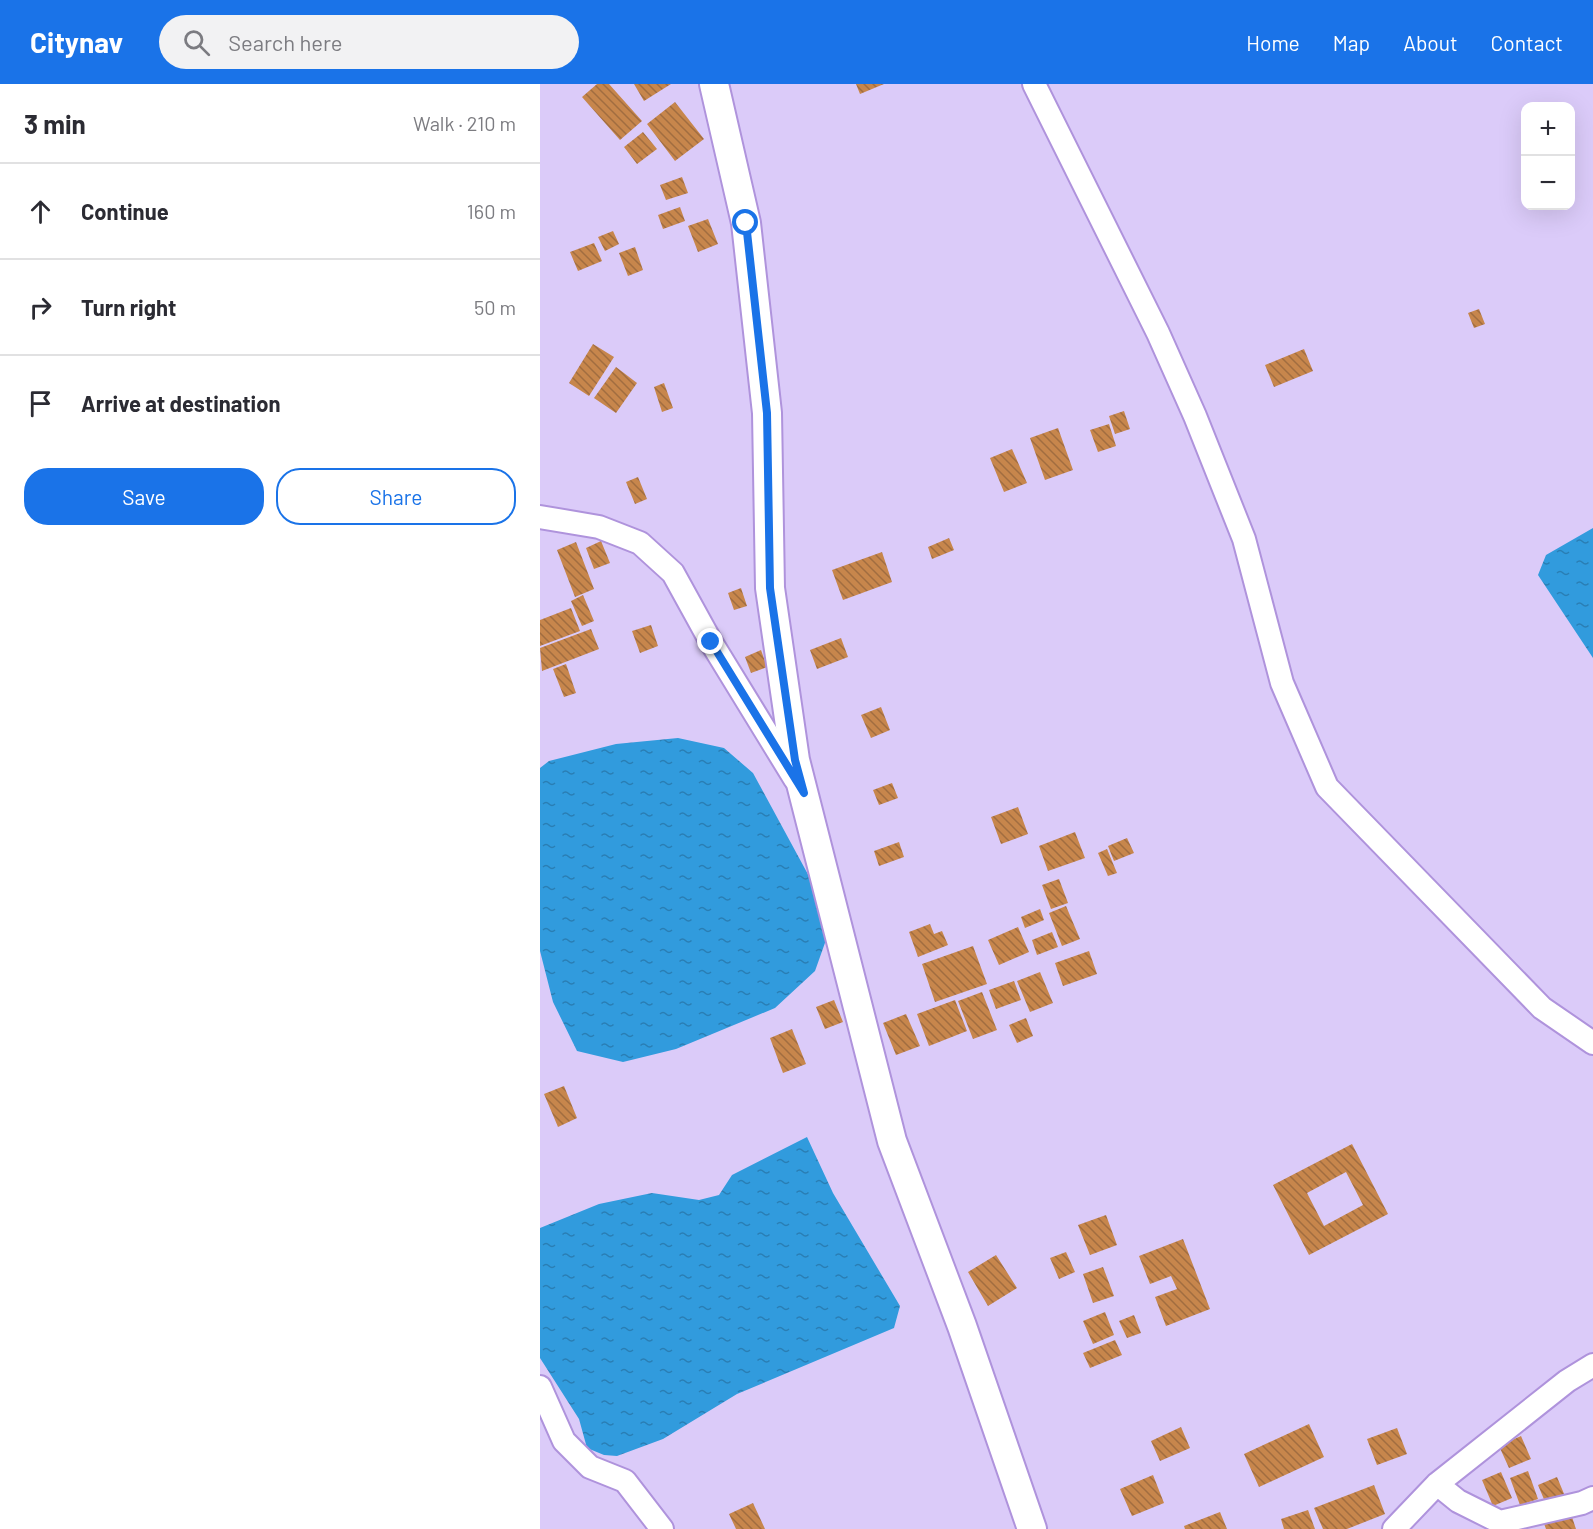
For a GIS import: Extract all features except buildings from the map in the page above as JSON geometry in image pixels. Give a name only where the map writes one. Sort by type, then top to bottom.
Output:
[{"type":"street","points":[[714,84],[746,223],[767,413],[770,588],[795,760],[892,1141],[962,1326],[1032,1529]]},
{"type":"street","points":[[1034,84],[1158,333],[1195,416],[1244,539],[1282,683],[1327,787],[1542,1008],[1593,1043]]},
{"type":"street","points":[[540,517],[599,526],[640,543],[673,573],[804,793]]},
{"type":"street","points":[[1394,1529],[1437,1484],[1567,1381],[1593,1365]]},
{"type":"street","points":[[540,1387],[564,1441],[590,1467],[625,1481],[662,1529]]},
{"type":"street","points":[[1437,1484],[1458,1501],[1500,1522],[1582,1503],[1593,1498]]},
{"type":"water","points":[[1593,528],[1593,658],[1538,575],[1546,555]]},
{"type":"water","points":[[678,738],[724,748],[753,773],[817,891],[826,940],[815,971],[775,1008],[676,1049],[623,1062],[577,1051],[553,1002],[540,951],[540,768],[549,761],[616,744]]},
{"type":"water","points":[[807,1137],[833,1193],[900,1306],[894,1328],[737,1394],[663,1439],[617,1456],[604,1455],[587,1448],[579,1419],[540,1358],[540,1228],[599,1204],[652,1193],[699,1200],[719,1195],[732,1175]]},
{"type":"route","points":[[711,642],[804,793],[795,760],[770,588],[767,413],[746,223]]}]
